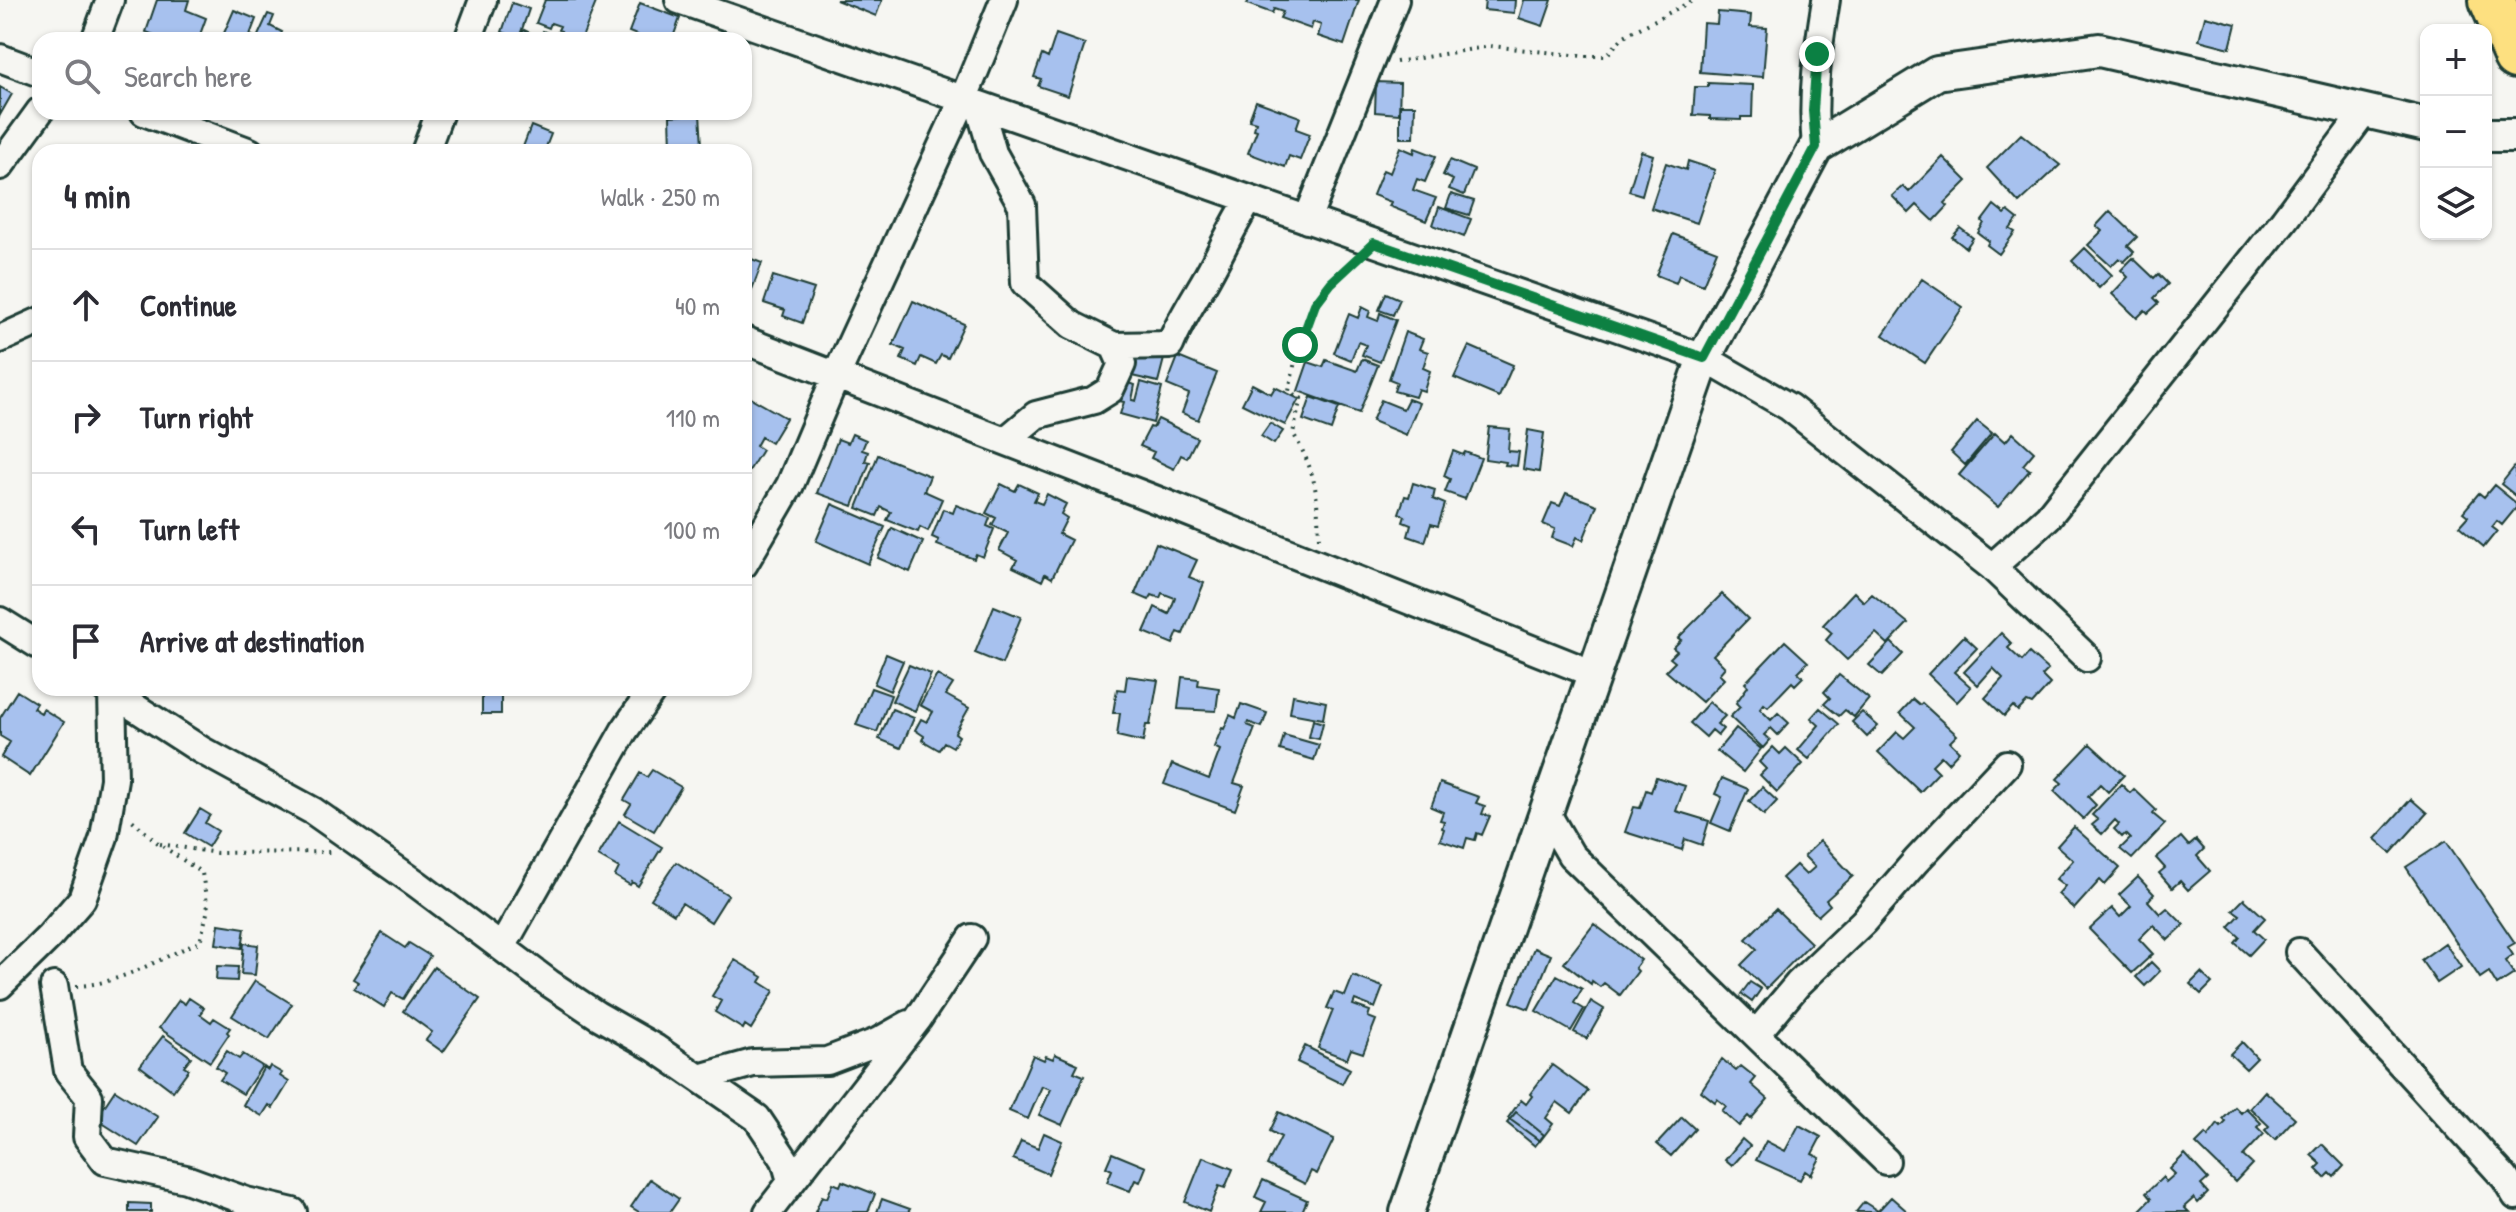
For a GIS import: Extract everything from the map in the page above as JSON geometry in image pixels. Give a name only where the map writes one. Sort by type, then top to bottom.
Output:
[{"type":"highway","points":[[2492,0],[2516,56]]},
{"type":"street","points":[[98,32],[110,0]]},
{"type":"street","points":[[471,32],[483,0]]},
{"type":"street","points":[[679,0],[1704,358],[1789,407],[1992,567],[2087,658]]},
{"type":"street","points":[[752,550],[790,485],[836,376],[971,102],[1004,0]]},
{"type":"street","points":[[1307,220],[1395,0]]},
{"type":"street","points":[[1407,1212],[1704,358],[1816,147],[1814,97],[1826,0]]},
{"type":"street","points":[[1816,147],[1937,73],[2099,50],[2420,124]]},
{"type":"street","points":[[0,58],[32,70]]},
{"type":"street","points":[[971,102],[993,153],[1022,205],[1025,283],[1072,325],[1114,346],[1170,345],[1229,230],[1249,200]]},
{"type":"street","points":[[1992,567],[2048,517],[2284,220],[2365,111]]},
{"type":"street","points":[[0,166],[33,120]]},
{"type":"street","points":[[165,120],[229,144]]},
{"type":"street","points":[[428,144],[437,120]]},
{"type":"street","points":[[2492,135],[2516,135]]},
{"type":"street","points":[[0,339],[32,325]]},
{"type":"street","points":[[752,343],[1594,674]]},
{"type":"street","points":[[1005,441],[1036,415],[1094,400],[1110,390],[1122,364],[1114,346]]},
{"type":"street","points":[[0,621],[32,641]]},
{"type":"street","points":[[0,985],[82,899],[104,837],[114,779],[108,696]]},
{"type":"street","points":[[117,696],[201,750],[313,811],[597,1015],[655,1048],[757,1118],[785,1160],[791,1181]]},
{"type":"street","points":[[502,947],[624,731],[648,696]]},
{"type":"street","points":[[1756,1034],[1798,984],[1863,922],[2007,764]]},
{"type":"street","points":[[1546,812],[1571,855],[1886,1161]]},
{"type":"street","points":[[768,1212],[918,1019],[972,938]]},
{"type":"street","points":[[2299,952],[2505,1178],[2516,1196]]},
{"type":"street","points":[[54,986],[68,1071],[89,1097],[87,1137],[105,1161],[186,1179],[246,1201],[293,1212]]},
{"type":"street","points":[[699,1078],[753,1063],[827,1061],[877,1042],[918,1019]]},
{"type":"path","points":[[1368,67],[1491,46],[1606,56],[1624,36],[1694,0]]},
{"type":"path","points":[[1319,564],[1317,493],[1311,464],[1293,433],[1301,398],[1289,391],[1315,304],[1331,283],[1374,243]]},
{"type":"path","points":[[54,986],[97,985],[153,966],[177,951],[200,942],[208,909],[202,873],[158,843],[123,812],[114,779]]},
{"type":"path","points":[[158,843],[217,853],[370,851]]},
{"type":"building","points":[[157,0],[189,0],[186,10],[206,18],[201,32],[146,32]]},
{"type":"building","points":[[545,0],[597,0],[584,32],[561,32],[558,30],[560,26],[551,23],[549,28],[536,23]]},
{"type":"building","points":[[836,0],[882,0],[876,16]]},
{"type":"building","points":[[1249,0],[1359,0],[1344,45],[1318,36],[1321,25],[1313,22],[1311,29],[1280,18],[1283,12],[1274,9],[1272,13],[1247,4]]},
{"type":"building","points":[[1485,0],[1515,0],[1514,13],[1484,10]]},
{"type":"building","points":[[1524,0],[1552,0],[1543,26],[1519,18]]},
{"type":"building","points":[[512,3],[529,9],[521,32],[502,32]]},
{"type":"building","points":[[640,3],[680,18],[675,32],[629,32]]},
{"type":"building","points":[[234,10],[256,19],[251,32],[224,32]]},
{"type":"building","points":[[1718,12],[1751,15],[1750,27],[1767,28],[1763,77],[1700,72],[1703,23],[1717,24]]},
{"type":"building","points":[[268,14],[274,16],[270,26],[282,32],[260,32]]},
{"type":"building","points":[[2205,16],[2236,24],[2230,48],[2199,40]]},
{"type":"building","points":[[1056,34],[1085,44],[1068,96],[1038,86],[1041,79],[1034,77],[1042,55],[1048,58]]},
{"type":"building","points":[[1376,82],[1400,83],[1399,114],[1375,112]]},
{"type":"building","points":[[1708,83],[1753,85],[1752,117],[1741,117],[1741,120],[1710,119],[1710,116],[1693,115],[1695,87],[1708,87]]},
{"type":"building","points":[[0,87],[12,94],[0,115]]},
{"type":"building","points":[[1256,101],[1300,117],[1296,129],[1310,134],[1300,160],[1289,156],[1285,167],[1248,153],[1257,130],[1254,129],[1256,122],[1249,120]]},
{"type":"building","points":[[1400,105],[1415,105],[1414,138],[1400,138]]},
{"type":"building","points":[[670,120],[700,120],[702,144],[671,144]]},
{"type":"building","points":[[531,126],[551,134],[547,144],[524,144]]},
{"type":"building","points":[[2021,134],[2060,165],[2019,203],[1987,168]]},
{"type":"building","points":[[1400,147],[1414,153],[1415,148],[1436,156],[1425,182],[1417,179],[1413,190],[1436,198],[1426,221],[1389,206],[1391,202],[1373,195],[1383,170],[1390,173]]},
{"type":"building","points":[[1641,151],[1653,155],[1642,195],[1629,191]]},
{"type":"building","points":[[1943,157],[1967,181],[1945,203],[1948,206],[1934,221],[1917,205],[1909,213],[1892,196],[1903,186],[1909,192]]},
{"type":"building","points":[[1450,160],[1474,170],[1464,195],[1449,189],[1453,180],[1443,175]]},
{"type":"building","points":[[1688,161],[1715,170],[1697,223],[1651,208],[1666,163],[1686,170]]},
{"type":"building","points":[[1451,194],[1474,201],[1469,215],[1446,208]]},
{"type":"building","points":[[1994,205],[2018,219],[2010,229],[2015,232],[1999,254],[1978,233],[1984,223],[1982,221]]},
{"type":"building","points":[[1439,207],[1471,219],[1464,237],[1433,225]]},
{"type":"building","points":[[2110,211],[2137,237],[2128,246],[2134,252],[2124,262],[2119,258],[2111,266],[2088,245],[2102,231],[2096,226]]},
{"type":"building","points":[[1960,228],[1973,238],[1966,248],[1952,237]]},
{"type":"building","points":[[1673,234],[1717,251],[1703,285],[1679,275],[1676,283],[1656,275]]},
{"type":"building","points":[[2085,248],[2112,275],[2099,288],[2072,261]]},
{"type":"building","points":[[2133,258],[2154,278],[2158,274],[2168,284],[2154,298],[2159,303],[2137,318],[2112,294],[2128,277],[2121,270]]},
{"type":"building","points":[[752,259],[762,263],[752,289]]},
{"type":"building","points":[[773,276],[814,289],[802,323],[783,316],[785,310],[764,303]]},
{"type":"building","points":[[1922,279],[1963,307],[1925,363],[1883,335]]},
{"type":"building","points":[[1386,293],[1400,299],[1393,315],[1379,310]]},
{"type":"building","points":[[913,301],[964,324],[948,358],[941,355],[936,364],[921,357],[917,366],[901,359],[905,350],[893,345]]},
{"type":"building","points":[[1362,307],[1370,311],[1368,317],[1378,321],[1380,313],[1396,320],[1380,362],[1362,355],[1366,345],[1358,342],[1351,360],[1334,353],[1349,314],[1358,318]]},
{"type":"building","points":[[1405,332],[1423,339],[1419,349],[1428,352],[1423,368],[1430,371],[1424,391],[1418,389],[1415,397],[1394,391],[1397,382],[1389,379]]},
{"type":"building","points":[[1129,346],[1165,355],[1158,382],[1123,374]]},
{"type":"building","points":[[1469,346],[1513,365],[1499,397],[1454,378]]},
{"type":"building","points":[[1178,357],[1217,373],[1198,420],[1182,413],[1189,394],[1167,385]]},
{"type":"building","points":[[1362,359],[1378,365],[1359,413],[1298,391],[1308,362],[1323,367],[1326,360],[1357,371]]},
{"type":"building","points":[[1119,381],[1135,385],[1132,400],[1136,401],[1141,382],[1162,388],[1153,423],[1120,414],[1124,402],[1114,400]]},
{"type":"building","points":[[1252,384],[1271,394],[1275,387],[1299,399],[1285,425],[1242,404]]},
{"type":"building","points":[[1311,397],[1339,407],[1331,430],[1303,420]]},
{"type":"building","points":[[752,399],[786,418],[771,443],[761,437],[756,446],[762,450],[752,466]]},
{"type":"building","points":[[1408,399],[1419,403],[1406,435],[1372,421],[1381,400],[1403,409]]},
{"type":"building","points":[[1158,419],[1197,438],[1187,458],[1181,455],[1174,469],[1151,458],[1154,452],[1140,446]]},
{"type":"building","points":[[1977,421],[1992,433],[1965,465],[1951,452]]},
{"type":"building","points":[[1270,423],[1283,431],[1274,444],[1261,436]]},
{"type":"building","points":[[1489,427],[1510,429],[1508,451],[1519,452],[1517,466],[1485,459]]},
{"type":"building","points":[[1528,430],[1544,433],[1539,472],[1523,469]]},
{"type":"building","points":[[1995,433],[2005,442],[2013,433],[2034,452],[2023,465],[2030,470],[1998,507],[1959,475]]},
{"type":"building","points":[[852,434],[866,440],[862,450],[868,452],[865,461],[870,462],[853,506],[817,493],[838,439],[848,443]]},
{"type":"building","points":[[1453,451],[1481,458],[1465,499],[1445,492],[1450,479],[1444,476]]},
{"type":"building","points":[[878,455],[930,476],[924,491],[942,499],[928,531],[920,527],[918,532],[887,520],[891,512],[881,507],[877,516],[857,508]]},
{"type":"building","points":[[2516,465],[2516,496],[2501,484]]},
{"type":"building","points":[[1413,483],[1435,490],[1433,499],[1445,504],[1438,526],[1431,524],[1425,542],[1408,536],[1411,525],[1403,522],[1405,516],[1399,513]]},
{"type":"building","points":[[1001,484],[1015,491],[1019,484],[1038,493],[1034,501],[1042,504],[1047,494],[1066,504],[1061,514],[1067,518],[1059,534],[1071,540],[1052,578],[1045,574],[1042,581],[1013,567],[1017,560],[999,550],[1008,533],[992,525],[996,518],[986,513]]},
{"type":"building","points":[[2494,485],[2516,503],[2516,508],[2502,525],[2497,521],[2492,527],[2497,531],[2484,547],[2459,526],[2468,516],[2463,512],[2479,493],[2484,497]]},
{"type":"building","points":[[1566,493],[1597,505],[1583,540],[1577,537],[1573,546],[1552,538],[1555,529],[1543,524],[1552,503],[1560,506]]},
{"type":"building","points":[[832,504],[885,527],[868,564],[816,541]]},
{"type":"building","points":[[956,505],[990,518],[987,526],[994,529],[983,557],[976,554],[974,559],[937,545],[939,540],[932,537],[943,509],[953,513]]},
{"type":"building","points":[[892,528],[923,542],[910,572],[878,558]]},
{"type":"building","points":[[1156,543],[1197,560],[1189,577],[1204,583],[1183,634],[1178,632],[1173,644],[1144,632],[1155,607],[1169,614],[1175,598],[1162,593],[1160,598],[1152,595],[1149,600],[1135,594]]},
{"type":"building","points":[[1854,592],[1864,602],[1872,594],[1908,623],[1888,644],[1876,633],[1847,660],[1826,640],[1832,633],[1823,625]]},
{"type":"building","points":[[1722,594],[1748,619],[1713,655],[1725,667],[1719,674],[1724,679],[1702,702],[1666,671],[1675,662],[1670,658],[1677,651],[1673,648],[1681,640],[1678,638]]},
{"type":"building","points":[[994,606],[1021,617],[1002,664],[975,653]]},
{"type":"building","points":[[2001,633],[2012,644],[2008,648],[2022,661],[2029,653],[2048,670],[2042,676],[2050,684],[2032,704],[2027,702],[2018,711],[2013,706],[2004,716],[1985,698],[2003,678],[1993,668],[1978,685],[1964,672]]},
{"type":"building","points":[[1964,636],[1977,648],[1954,672],[1971,687],[1957,702],[1928,674]]},
{"type":"building","points":[[1785,641],[1808,662],[1798,672],[1803,677],[1795,685],[1792,682],[1768,707],[1764,704],[1760,709],[1771,720],[1778,713],[1789,723],[1778,735],[1771,728],[1764,735],[1770,740],[1763,748],[1730,717],[1740,707],[1736,703],[1748,686],[1745,683]]},
{"type":"building","points":[[1891,642],[1903,654],[1882,676],[1869,665]]},
{"type":"building","points":[[886,654],[903,661],[890,691],[874,684]]},
{"type":"building","points":[[909,665],[931,674],[915,711],[892,701]]},
{"type":"building","points":[[937,675],[953,684],[946,695],[969,708],[955,733],[959,736],[953,747],[944,742],[939,750],[922,740],[924,736],[915,730],[921,719],[927,722],[933,712],[920,705]]},
{"type":"building","points":[[1839,675],[1869,699],[1854,717],[1845,710],[1839,716],[1824,704],[1830,698],[1824,692]]},
{"type":"building","points":[[1127,676],[1158,680],[1150,725],[1146,725],[1143,742],[1117,736],[1120,713],[1113,713],[1117,689],[1125,690]]},
{"type":"building","points":[[1182,677],[1199,679],[1198,685],[1219,688],[1216,711],[1178,709]]},
{"type":"building","points":[[871,688],[891,695],[877,732],[856,725]]},
{"type":"building","points":[[17,691],[36,703],[33,708],[41,713],[43,709],[64,722],[30,776],[1,757],[10,742],[0,736],[0,718]]},
{"type":"building","points":[[1293,695],[1326,702],[1323,719],[1290,713]]},
{"type":"building","points":[[482,696],[501,696],[501,714],[482,714]]},
{"type":"building","points":[[1913,699],[1920,705],[1922,703],[1957,735],[1950,742],[1959,751],[1948,763],[1941,756],[1932,765],[1939,772],[1920,792],[1878,752],[1897,732],[1904,738],[1915,727],[1900,713]]},
{"type":"building","points":[[1709,702],[1725,716],[1717,724],[1723,729],[1718,735],[1712,730],[1706,737],[1690,723]]},
{"type":"building","points":[[1241,704],[1267,713],[1262,727],[1248,722],[1247,725],[1255,728],[1234,783],[1244,786],[1235,810],[1164,784],[1172,764],[1209,779],[1220,750],[1214,747],[1222,728],[1230,715],[1236,718]]},
{"type":"building","points":[[1820,708],[1839,724],[1809,759],[1798,750],[1819,725],[1811,718]]},
{"type":"building","points":[[892,709],[914,718],[901,748],[879,739]]},
{"type":"building","points":[[1862,712],[1878,726],[1867,737],[1852,722]]},
{"type":"building","points":[[1313,720],[1323,723],[1319,739],[1309,737]]},
{"type":"building","points":[[1736,728],[1761,749],[1743,772],[1717,751]]},
{"type":"building","points":[[1284,735],[1319,745],[1314,760],[1280,750]]},
{"type":"building","points":[[2090,744],[2124,775],[2108,792],[2100,784],[2088,797],[2096,805],[2083,819],[2054,791],[2062,783],[2057,779]]},
{"type":"building","points":[[1773,747],[1780,754],[1786,748],[1803,764],[1777,792],[1760,775],[1766,769],[1759,762]]},
{"type":"building","points":[[652,770],[681,787],[654,831],[625,814],[631,804],[624,800],[640,773],[647,777]]},
{"type":"building","points":[[1656,777],[1685,786],[1676,811],[1709,821],[1702,845],[1685,839],[1682,850],[1625,832],[1634,807],[1640,808],[1646,790],[1651,792]]},
{"type":"building","points":[[1722,778],[1748,789],[1730,831],[1711,823],[1722,797],[1715,794]]},
{"type":"building","points":[[1440,783],[1479,797],[1476,803],[1485,806],[1482,814],[1490,816],[1482,835],[1477,833],[1475,840],[1467,838],[1464,848],[1440,840],[1444,829],[1444,821],[1440,820],[1443,812],[1431,807]]},
{"type":"building","points":[[2121,784],[2130,793],[2134,789],[2156,810],[2153,814],[2165,824],[2132,859],[2120,849],[2130,839],[2125,834],[2122,837],[2114,829],[2119,824],[2115,820],[2102,834],[2092,825],[2098,820],[2092,815]]},
{"type":"building","points":[[1762,787],[1777,801],[1764,815],[1749,801]]},
{"type":"building","points":[[2411,799],[2427,813],[2391,853],[2375,839]]},
{"type":"building","points":[[200,809],[210,815],[205,823],[218,831],[208,847],[185,833]]},
{"type":"building","points":[[619,821],[662,847],[638,886],[615,876],[619,868],[598,856]]},
{"type":"building","points":[[2074,827],[2120,868],[2105,885],[2100,880],[2074,909],[2058,894],[2065,886],[2056,879],[2073,860],[2057,846]]},
{"type":"building","points":[[2181,837],[2189,846],[2196,840],[2204,849],[2197,856],[2210,871],[2188,890],[2180,881],[2172,888],[2159,873],[2165,868],[2156,858]]},
{"type":"building","points":[[1820,841],[1853,876],[1826,900],[1830,905],[1818,916],[1782,878],[1796,865],[1806,875],[1815,867],[1804,856]]},
{"type":"building","points":[[2446,841],[2515,943],[2508,947],[2513,955],[2505,961],[2514,974],[2497,985],[2489,972],[2480,978],[2406,867]]},
{"type":"building","points":[[676,862],[728,895],[711,922],[682,903],[674,914],[651,899]]},
{"type":"building","points":[[2138,877],[2154,894],[2148,901],[2160,914],[2167,908],[2184,925],[2168,940],[2153,925],[2139,939],[2153,954],[2132,973],[2089,929],[2112,908],[2120,917],[2131,906],[2119,895]]},
{"type":"building","points":[[2244,899],[2265,918],[2254,930],[2264,939],[2249,955],[2235,943],[2240,937],[2229,927],[2240,915],[2233,910]]},
{"type":"building","points":[[1776,909],[1811,943],[1766,989],[1741,965],[1757,949],[1746,939]]},
{"type":"building","points":[[219,924],[245,928],[242,948],[216,944]]},
{"type":"building","points":[[1594,924],[1641,960],[1635,968],[1638,971],[1620,995],[1604,983],[1600,987],[1592,981],[1591,984],[1564,963]]},
{"type":"building","points":[[382,933],[405,948],[409,943],[430,956],[403,999],[392,993],[384,1007],[354,988],[358,982],[353,979]]},
{"type":"building","points":[[244,943],[258,945],[255,975],[241,974]]},
{"type":"building","points":[[2445,943],[2461,967],[2437,983],[2421,960]]},
{"type":"building","points":[[1534,948],[1551,955],[1529,1009],[1511,1002]]},
{"type":"building","points":[[735,960],[763,977],[760,982],[774,991],[751,1029],[745,1025],[743,1029],[715,1012],[721,1001],[712,996]]},
{"type":"building","points":[[2151,962],[2160,971],[2145,986],[2136,977]]},
{"type":"building","points":[[217,966],[238,967],[237,981],[216,980]]},
{"type":"building","points":[[434,967],[480,999],[443,1052],[426,1040],[432,1032],[403,1011]]},
{"type":"building","points":[[2201,973],[2212,983],[2201,994],[2190,984]]},
{"type":"building","points":[[1557,975],[1582,989],[1574,1003],[1584,1009],[1571,1031],[1536,1011]]},
{"type":"building","points":[[1353,976],[1383,987],[1375,1008],[1355,1000],[1353,1005],[1370,1011],[1368,1017],[1376,1020],[1363,1053],[1351,1049],[1347,1059],[1318,1048],[1333,1010],[1327,1008],[1334,992],[1345,996]]},
{"type":"building","points":[[255,981],[292,1004],[269,1039],[232,1016]]},
{"type":"building","points":[[1750,982],[1761,989],[1752,1002],[1741,994]]},
{"type":"building","points":[[189,998],[204,1008],[200,1014],[211,1022],[214,1018],[230,1028],[210,1062],[159,1028],[179,1000],[185,1004]]},
{"type":"building","points":[[1591,1001],[1604,1009],[1587,1039],[1574,1032]]},
{"type":"building","points":[[163,1036],[191,1057],[184,1066],[189,1069],[173,1091],[140,1066]]},
{"type":"building","points":[[2242,1042],[2257,1058],[2246,1069],[2230,1054]]},
{"type":"building","points":[[1305,1046],[1350,1069],[1342,1084],[1297,1062]]},
{"type":"building","points":[[227,1051],[239,1059],[243,1054],[262,1066],[243,1094],[220,1080],[225,1073],[216,1067]]},
{"type":"building","points":[[1055,1054],[1078,1064],[1074,1072],[1084,1076],[1062,1125],[1039,1115],[1051,1089],[1042,1086],[1028,1119],[1009,1111],[1033,1055],[1044,1060],[1046,1056],[1053,1059]]},
{"type":"building","points":[[1722,1059],[1736,1071],[1741,1066],[1756,1078],[1751,1084],[1768,1099],[1751,1119],[1748,1116],[1739,1126],[1722,1111],[1726,1106],[1701,1091]]},
{"type":"building","points":[[1552,1065],[1588,1091],[1572,1113],[1557,1102],[1546,1118],[1553,1124],[1540,1141],[1508,1118],[1521,1100],[1526,1104]]},
{"type":"building","points":[[270,1066],[289,1082],[273,1108],[269,1105],[262,1116],[243,1105],[264,1067],[268,1070]]},
{"type":"building","points":[[115,1090],[158,1117],[138,1146],[96,1119]]},
{"type":"building","points":[[2265,1091],[2295,1118],[2275,1140],[2265,1130],[2269,1126],[2250,1108]]},
{"type":"building","points":[[2235,1107],[2241,1113],[2246,1108],[2261,1123],[2257,1127],[2264,1134],[2243,1156],[2252,1164],[2235,1182],[2196,1144],[2206,1134],[2208,1137],[2218,1124],[2221,1127],[2226,1122],[2223,1119]]},
{"type":"building","points":[[1279,1112],[1334,1139],[1317,1174],[1311,1171],[1305,1184],[1267,1165],[1281,1137],[1270,1131]]},
{"type":"building","points":[[1516,1112],[1544,1135],[1535,1146],[1507,1123]]},
{"type":"building","points":[[1682,1117],[1695,1129],[1671,1156],[1657,1144]]},
{"type":"building","points":[[1799,1125],[1821,1137],[1812,1154],[1820,1158],[1811,1175],[1805,1171],[1800,1180],[1756,1160],[1766,1141],[1785,1151]]},
{"type":"building","points":[[1044,1133],[1062,1141],[1048,1174],[1013,1159],[1021,1141],[1038,1148]]},
{"type":"building","points":[[1742,1139],[1750,1146],[1732,1166],[1725,1160]]},
{"type":"building","points":[[2322,1144],[2344,1166],[2334,1177],[2330,1173],[2325,1178],[2316,1169],[2321,1164],[2311,1155]]},
{"type":"building","points":[[1112,1153],[1146,1167],[1140,1182],[1135,1180],[1130,1191],[1107,1182],[1112,1170],[1106,1167]]},
{"type":"building","points":[[2185,1154],[2208,1179],[2201,1185],[2208,1193],[2198,1203],[2194,1198],[2184,1207],[2189,1212],[2142,1212],[2140,1210],[2151,1199],[2146,1193],[2163,1177],[2166,1182],[2175,1174],[2170,1169]]},
{"type":"building","points":[[1203,1157],[1233,1169],[1225,1188],[1219,1186],[1209,1212],[1185,1202]]},
{"type":"building","points":[[650,1179],[679,1199],[670,1212],[639,1212],[631,1207]]},
{"type":"building","points":[[1263,1180],[1307,1200],[1302,1212],[1261,1212],[1266,1202],[1255,1197]]},
{"type":"building","points":[[842,1181],[875,1194],[868,1212],[815,1212],[822,1196],[827,1198],[833,1183],[840,1186]]},
{"type":"building","points":[[1891,1197],[1908,1212],[1856,1212],[1864,1202],[1878,1211]]},
{"type":"building","points":[[882,1199],[910,1209],[908,1212],[877,1212]]},
{"type":"building","points":[[129,1203],[151,1204],[151,1212],[129,1212]]},
{"type":"route","points":[[1300,345],[1315,304],[1331,283],[1374,243],[1704,358],[1816,147],[1813,111],[1817,54]]}]
